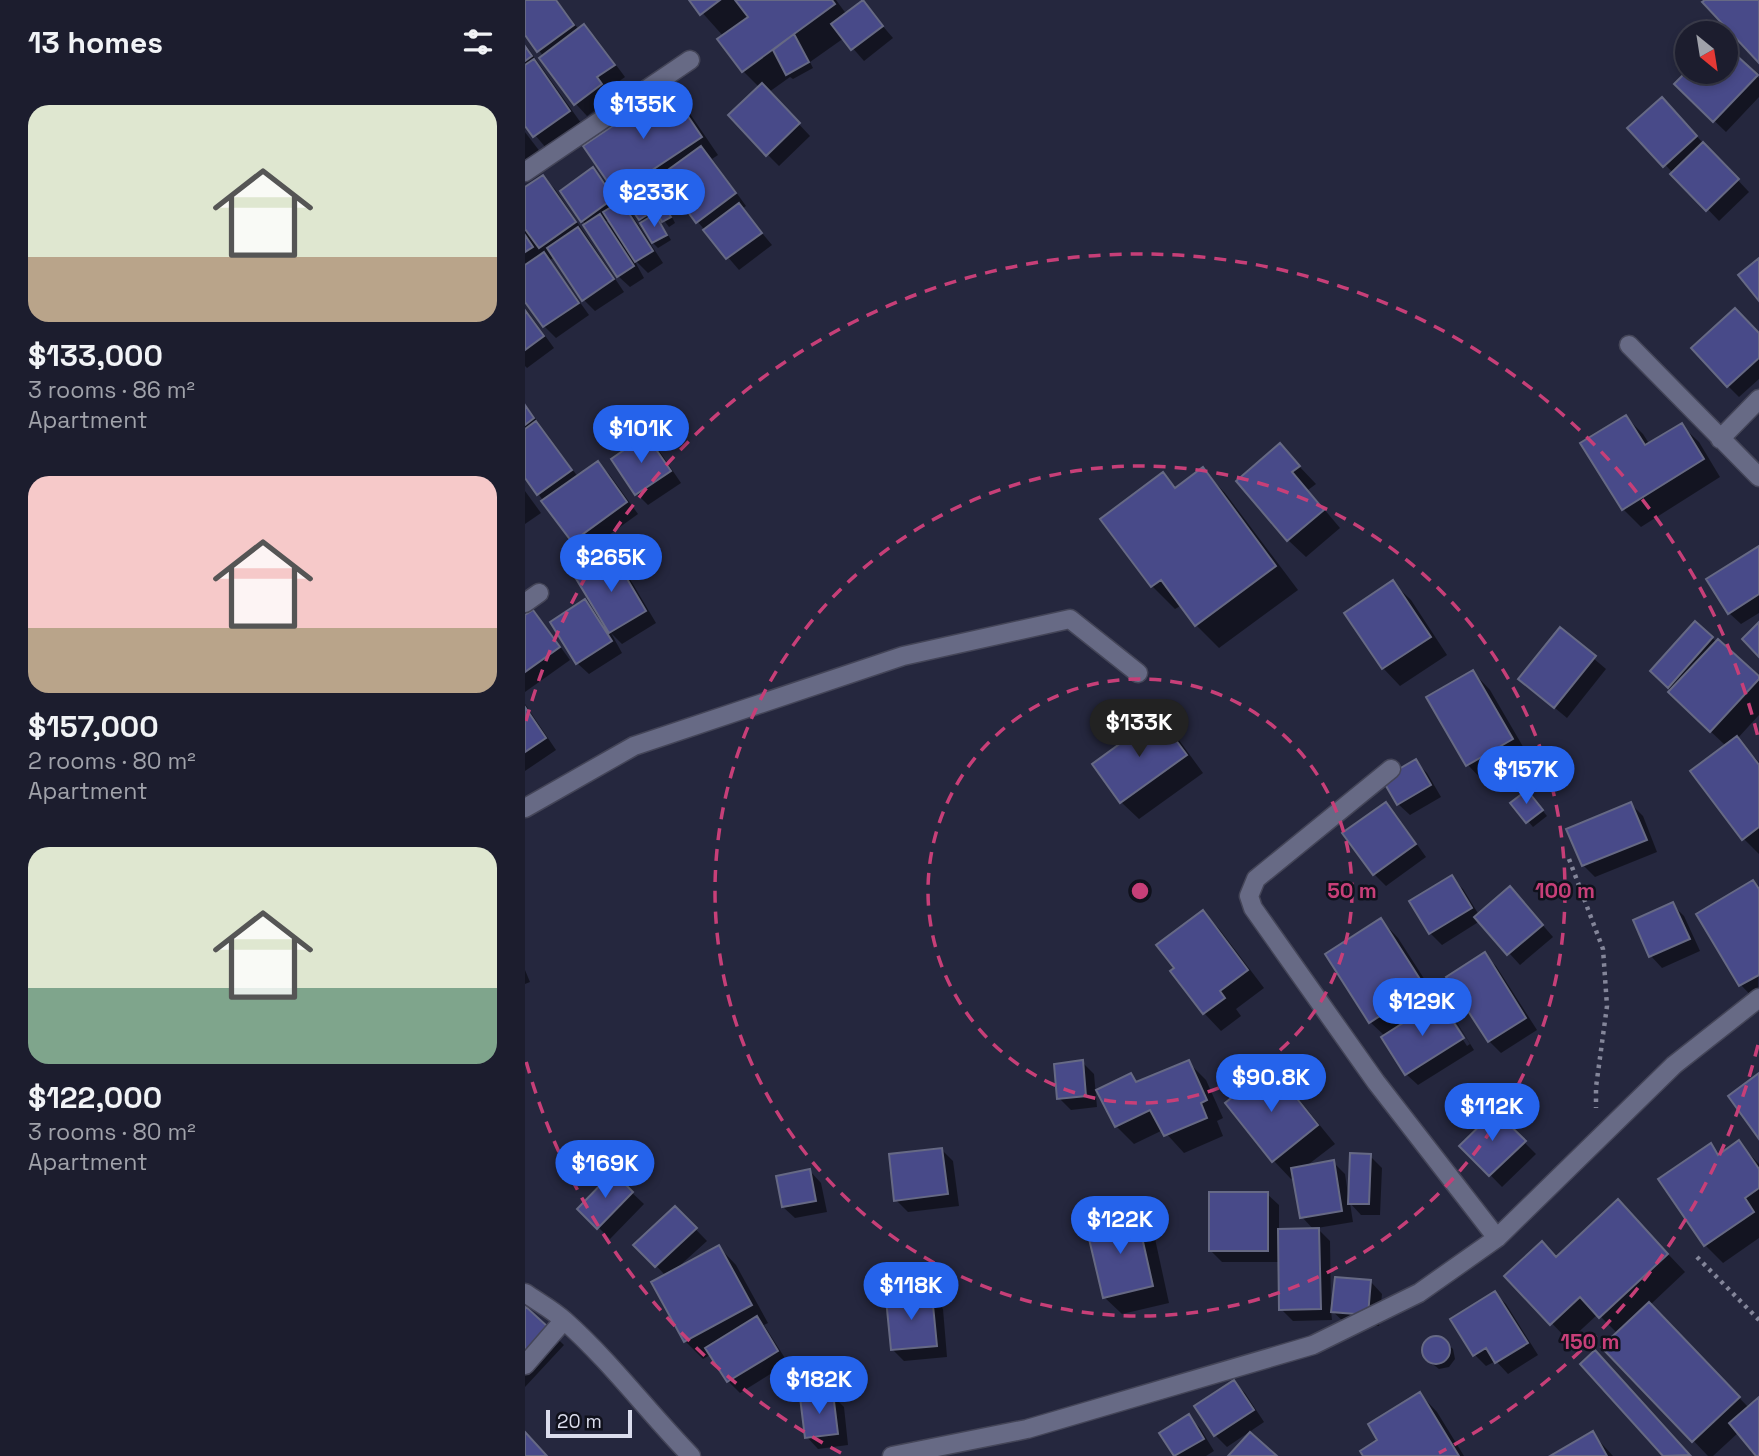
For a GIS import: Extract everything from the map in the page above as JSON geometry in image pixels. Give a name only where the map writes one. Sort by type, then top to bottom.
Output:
[{"type":"street","points":[[525,172],[690,60]]},
{"type":"street","points":[[1629,345],[1759,477]]},
{"type":"street","points":[[1720,439],[1759,399]]},
{"type":"street","points":[[525,586],[539,593],[525,603]]},
{"type":"street","points":[[525,808],[633,746],[903,656],[996,634],[1070,619],[1138,673]]},
{"type":"street","points":[[1391,769],[1256,879],[1249,896],[1253,908],[1376,1082],[1497,1238]]},
{"type":"street","points":[[891,1456],[1027,1429],[1313,1345],[1419,1293],[1497,1238],[1674,1065],[1758,1000]]},
{"type":"street","points":[[525,1293],[564,1320],[691,1456]]},
{"type":"street","points":[[525,1365],[564,1320]]},
{"type":"path","points":[[1569,859],[1602,949],[1607,1006],[1596,1087],[1595,1141]]},
{"type":"path","points":[[1697,1257],[1759,1320]]},
{"type":"building","points":[[525,0],[556,0],[574,25],[537,52],[525,35]]},
{"type":"building","points":[[689,0],[720,0],[700,15]]},
{"type":"building","points":[[735,0],[832,0],[835,4],[742,72],[717,39],[748,17]]},
{"type":"building","points":[[863,0],[883,26],[851,50],[831,24]]},
{"type":"building","points":[[1759,0],[1759,63],[1738,41],[1738,21],[1720,21],[1702,2]]},
{"type":"building","points":[[584,24],[615,65],[597,77],[602,84],[574,105],[539,58]]},
{"type":"building","points":[[794,34],[809,62],[786,75],[773,50]]},
{"type":"building","points":[[525,46],[532,56],[525,61]]},
{"type":"building","points":[[1738,57],[1758,75],[1713,122],[1674,84],[1738,84]]},
{"type":"building","points":[[534,59],[570,111],[533,137],[525,126],[525,65]]},
{"type":"building","points":[[762,83],[800,123],[766,156],[728,115]]},
{"type":"building","points":[[669,88],[702,137],[616,194],[583,146]]},
{"type":"building","points":[[1662,97],[1697,136],[1663,167],[1627,128]]},
{"type":"building","points":[[1703,142],[1739,179],[1706,211],[1670,174]]},
{"type":"building","points":[[701,146],[736,193],[696,223],[661,175]]},
{"type":"building","points":[[593,167],[614,198],[581,222],[560,191]]},
{"type":"building","points":[[543,175],[576,222],[539,248],[525,229],[525,187]]},
{"type":"building","points":[[646,184],[660,207],[639,220],[624,198]]},
{"type":"building","points":[[621,201],[653,251],[635,262],[603,212]]},
{"type":"building","points":[[739,203],[762,233],[726,259],[703,230]]},
{"type":"building","points":[[666,208],[671,217],[662,222],[657,213]]},
{"type":"building","points":[[600,214],[634,266],[617,277],[583,225]]},
{"type":"building","points":[[655,214],[667,235],[652,243],[640,223]]},
{"type":"building","points":[[578,227],[614,279],[582,301],[547,248]]},
{"type":"building","points":[[525,235],[533,247],[525,252]]},
{"type":"building","points":[[544,252],[579,303],[543,327],[525,302],[525,265]]},
{"type":"building","points":[[1759,258],[1759,301],[1738,275]]},
{"type":"building","points":[[1735,308],[1759,333],[1759,358],[1727,387],[1691,348]]},
{"type":"building","points":[[525,310],[544,336],[525,350]]},
{"type":"building","points":[[525,405],[534,418],[525,425]]},
{"type":"building","points":[[1626,415],[1645,445],[1682,423],[1704,459],[1622,510],[1580,443]]},
{"type":"building","points":[[536,421],[572,470],[537,495],[525,478],[525,429]]},
{"type":"building","points":[[646,435],[671,471],[635,495],[611,459]]},
{"type":"building","points":[[1280,443],[1300,466],[1292,472],[1324,510],[1287,541],[1236,481]]},
{"type":"building","points":[[598,461],[627,502],[572,542],[541,501]]},
{"type":"building","points":[[1203,467],[1276,566],[1195,626],[1161,580],[1151,587],[1100,519],[1163,472],[1175,488]]},
{"type":"building","points":[[1759,546],[1759,594],[1728,614],[1706,579]]},
{"type":"building","points":[[613,555],[646,611],[609,633],[575,577]]},
{"type":"building","points":[[1393,580],[1431,637],[1382,669],[1344,613]]},
{"type":"building","points":[[585,599],[612,641],[576,664],[550,622]]},
{"type":"building","points":[[533,610],[560,647],[525,672],[525,615]]},
{"type":"building","points":[[1695,621],[1713,637],[1668,688],[1650,671]]},
{"type":"building","points":[[1759,622],[1759,657],[1742,639]]},
{"type":"building","points":[[1560,627],[1596,656],[1554,708],[1518,679]]},
{"type":"building","points":[[1718,639],[1759,676],[1759,679],[1710,732],[1668,692]]},
{"type":"building","points":[[1473,670],[1513,739],[1466,766],[1426,697]]},
{"type":"building","points":[[525,707],[546,738],[525,752]]},
{"type":"building","points":[[1158,716],[1187,755],[1120,803],[1092,764]]},
{"type":"building","points":[[1737,736],[1759,765],[1759,827],[1742,840],[1690,771]]},
{"type":"building","points":[[1416,759],[1431,785],[1397,805],[1382,779]]},
{"type":"building","points":[[1527,790],[1543,810],[1526,823],[1510,803]]},
{"type":"building","points":[[1386,802],[1416,844],[1373,875],[1342,833]]},
{"type":"building","points":[[1631,802],[1647,840],[1582,866],[1566,829]]},
{"type":"building","points":[[1452,875],[1472,908],[1429,934],[1409,901]]},
{"type":"building","points":[[1753,880],[1759,889],[1759,975],[1739,986],[1696,914]]},
{"type":"building","points":[[1510,886],[1543,925],[1507,955],[1474,917]]},
{"type":"building","points":[[1673,902],[1690,939],[1649,957],[1633,920]]},
{"type":"building","points":[[1203,910],[1248,970],[1220,991],[1225,998],[1203,1014],[1170,971],[1174,968],[1156,945]]},
{"type":"building","points":[[1381,918],[1425,987],[1369,1023],[1325,954]]},
{"type":"building","points":[[1485,952],[1526,1018],[1488,1042],[1446,977]]},
{"type":"building","points":[[1439,1000],[1464,1038],[1405,1075],[1381,1037]]},
{"type":"building","points":[[1083,1060],[1086,1096],[1057,1099],[1054,1064]]},
{"type":"building","points":[[1189,1060],[1207,1100],[1201,1103],[1207,1118],[1164,1136],[1150,1110],[1115,1127],[1096,1090],[1131,1073],[1136,1082]]},
{"type":"building","points":[[1271,1066],[1318,1125],[1272,1162],[1225,1103]]},
{"type":"building","points":[[1759,1073],[1759,1139],[1728,1096]]},
{"type":"building","points":[[1495,1111],[1526,1141],[1489,1176],[1459,1146]]},
{"type":"building","points":[[1739,1140],[1759,1169],[1759,1188],[1745,1198],[1754,1212],[1704,1246],[1658,1179],[1711,1143],[1718,1155]]},
{"type":"building","points":[[942,1148],[948,1194],[894,1201],[889,1154]]},
{"type":"building","points":[[1350,1153],[1371,1154],[1369,1204],[1348,1204]]},
{"type":"building","points":[[1334,1160],[1342,1211],[1300,1218],[1291,1168]]},
{"type":"building","points":[[810,1169],[816,1201],[782,1207],[776,1176]]},
{"type":"building","points":[[613,1172],[633,1192],[597,1229],[577,1209]]},
{"type":"building","points":[[1209,1192],[1268,1192],[1268,1251],[1209,1251]]},
{"type":"building","points":[[1618,1199],[1668,1254],[1599,1318],[1580,1297],[1550,1325],[1504,1276],[1542,1241],[1556,1257]]},
{"type":"building","points":[[675,1206],[697,1228],[655,1267],[633,1245]]},
{"type":"building","points":[[1137,1215],[1153,1286],[1103,1298],[1086,1226]]},
{"type":"building","points":[[1319,1228],[1321,1309],[1279,1310],[1278,1229]]},
{"type":"building","points":[[719,1245],[752,1305],[684,1342],[651,1282]]},
{"type":"building","points":[[1335,1277],[1371,1280],[1368,1315],[1331,1312]]},
{"type":"building","points":[[1495,1291],[1528,1343],[1495,1363],[1486,1348],[1473,1356],[1450,1319]]},
{"type":"building","points":[[932,1295],[937,1346],[891,1350],[886,1299]]},
{"type":"building","points":[[1649,1302],[1740,1397],[1692,1442],[1601,1347]]},
{"type":"building","points":[[525,1306],[548,1327],[525,1351]]},
{"type":"building","points":[[757,1316],[778,1351],[727,1382],[705,1348]]},
{"type":"building","points":[[1436,1336],[1446,1340],[1450,1350],[1446,1360],[1436,1364],[1426,1360],[1422,1350],[1426,1340]]},
{"type":"building","points":[[1595,1350],[1690,1455],[1663,1456],[1580,1364]]},
{"type":"building","points":[[1234,1380],[1254,1410],[1214,1436],[1194,1406]]},
{"type":"building","points":[[1420,1392],[1459,1456],[1363,1456],[1360,1451],[1377,1440],[1368,1424]]},
{"type":"building","points":[[833,1393],[838,1434],[805,1438],[800,1397]]},
{"type":"building","points":[[1759,1397],[1759,1456],[1756,1456],[1729,1423]]},
{"type":"building","points":[[1189,1414],[1204,1439],[1174,1456],[1159,1433]]},
{"type":"building","points":[[1593,1431],[1607,1456],[1550,1456]]},
{"type":"building","points":[[525,1432],[547,1456],[525,1456]]},
{"type":"building","points":[[1250,1432],[1277,1456],[1228,1456]]}]
